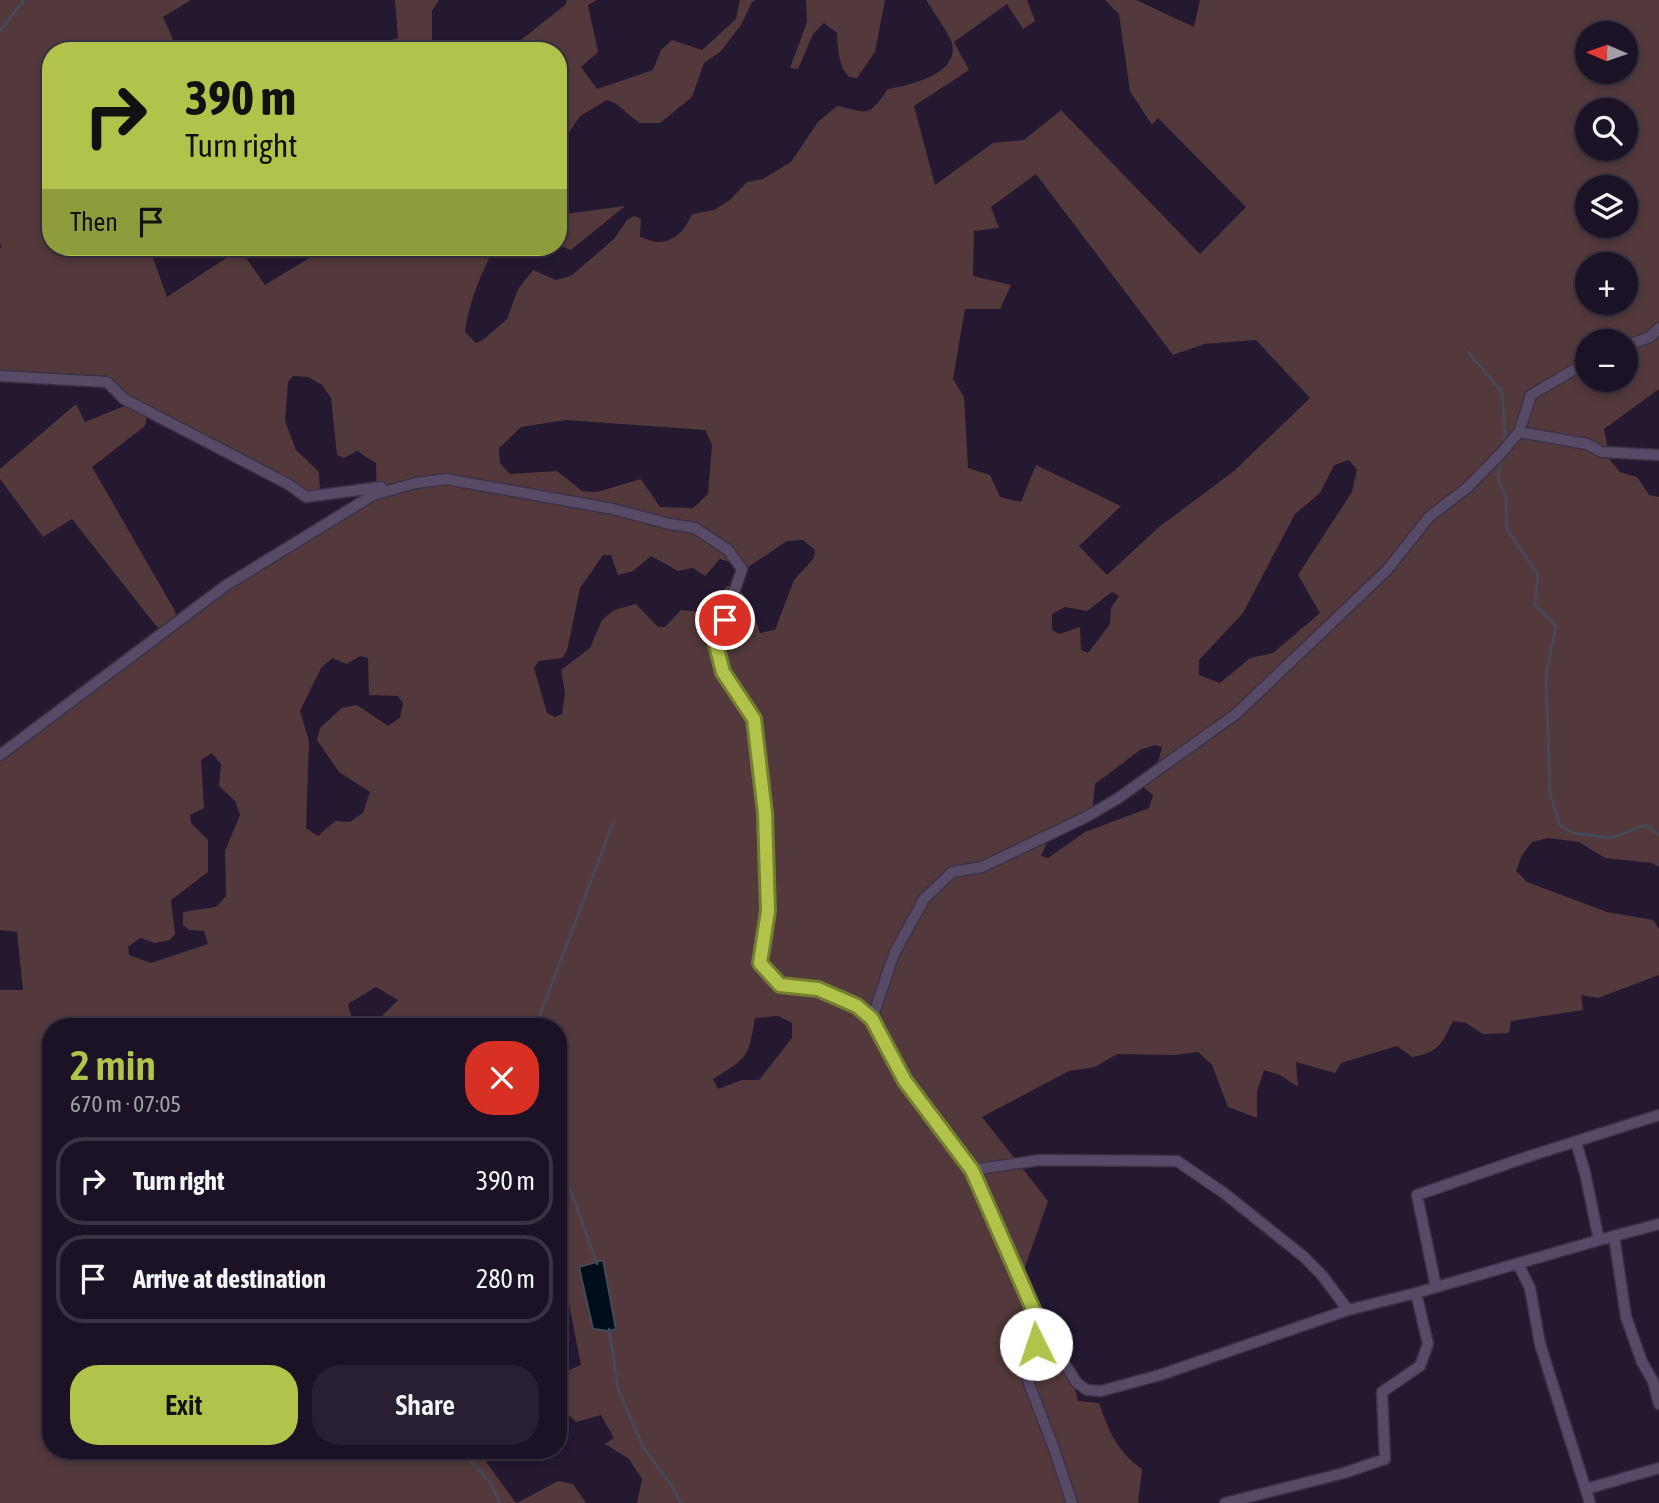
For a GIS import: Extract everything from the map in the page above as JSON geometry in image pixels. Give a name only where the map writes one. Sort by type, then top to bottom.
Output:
[{"type":"street","points":[[1638,342],[1650,337],[1659,328]]},
{"type":"street","points":[[872,1019],[894,954],[924,899],[952,872],[982,867],[1086,817],[1117,799],[1237,714],[1387,570],[1429,517],[1468,487],[1500,454],[1519,432],[1531,395],[1575,369]]},
{"type":"street","points":[[0,376],[107,382],[124,399],[288,484],[306,497],[446,479],[613,509],[695,528],[728,550],[742,569],[716,645],[723,672],[754,719],[765,813],[768,911],[760,963],[780,985],[818,989],[857,1006],[872,1019],[905,1081],[972,1170],[1040,1325],[1077,1383],[1087,1390],[1101,1391],[1160,1375],[1348,1310],[1659,1224]]},
{"type":"street","points":[[1519,432],[1587,444],[1602,452],[1659,455]]},
{"type":"street","points":[[0,755],[225,586],[373,495],[416,483]]},
{"type":"street","points":[[1436,1287],[1417,1195],[1659,1115]]},
{"type":"street","points":[[1576,1142],[1599,1240]]},
{"type":"street","points":[[972,1170],[1040,1160],[1177,1161],[1224,1193],[1304,1257],[1321,1274],[1348,1310]]},
{"type":"street","points":[[1614,1236],[1626,1317],[1642,1362],[1653,1381],[1659,1404]]},
{"type":"street","points":[[1518,1264],[1531,1288],[1541,1344],[1590,1503]]},
{"type":"street","points":[[1225,1503],[1344,1473],[1385,1459],[1382,1392],[1420,1366],[1428,1344],[1416,1293]]},
{"type":"street","points":[[1040,1325],[1028,1381],[1072,1503]]},
{"type":"street","points":[[1586,1489],[1659,1468]]},
{"type":"shaded area","points":[[0,0],[191,0],[163,17],[174,42],[42,42],[42,256],[152,256],[167,297],[229,256],[245,256],[265,285],[312,256],[490,256],[476,288],[465,332],[476,343],[507,319],[518,289],[533,270],[556,280],[571,276],[614,239],[627,220],[634,216],[641,219],[640,237],[655,242],[670,240],[683,229],[692,214],[714,210],[730,200],[747,182],[763,179],[791,162],[818,122],[837,106],[867,111],[876,105],[888,89],[920,81],[941,70],[952,54],[952,43],[926,0],[1027,0],[1035,21],[1023,29],[1007,4],[954,42],[969,70],[914,106],[935,185],[993,143],[1024,140],[1061,110],[1200,254],[1246,207],[1158,118],[1152,125],[1130,91],[1119,14],[1105,0],[1136,0],[1194,27],[1200,0],[1659,0],[1659,389],[1604,429],[1610,460],[1620,472],[1637,477],[1649,495],[1659,497],[1659,867],[1652,863],[1605,858],[1579,842],[1548,838],[1532,842],[1522,855],[1516,871],[1527,882],[1607,912],[1653,920],[1659,929],[1659,975],[1598,998],[1581,995],[1583,1010],[1511,1021],[1509,1033],[1483,1034],[1466,1023],[1453,1021],[1438,1046],[1421,1055],[1412,1057],[1397,1046],[1341,1063],[1335,1073],[1296,1062],[1298,1087],[1280,1075],[1264,1070],[1257,1092],[1257,1118],[1228,1107],[1212,1065],[1198,1052],[1175,1055],[1117,1054],[1095,1067],[1069,1071],[982,1117],[1048,1201],[1022,1276],[1065,1352],[1078,1401],[1099,1403],[1114,1440],[1142,1469],[1138,1503],[637,1503],[642,1479],[629,1459],[605,1444],[614,1438],[601,1415],[576,1422],[567,1414],[567,1371],[581,1365],[567,1294],[567,1018],[380,1018],[398,1000],[376,987],[348,1004],[352,1018],[42,1018],[42,1459],[484,1459],[516,1503],[0,1503],[0,990],[23,990],[17,932],[0,930],[0,750],[231,584],[377,500],[376,463],[357,451],[344,458],[337,455],[331,398],[322,385],[308,377],[293,376],[288,382],[285,421],[296,450],[319,472],[320,493],[309,494],[148,412],[145,426],[92,467],[175,611],[177,619],[165,628],[157,627],[72,519],[43,537],[0,479],[0,469],[76,404],[85,422],[129,404],[102,381],[0,377]],"holes":[[[1036,174],[1173,355],[1204,344],[1256,340],[1310,398],[1234,471],[1159,527],[1107,575],[1079,546],[1121,506],[1036,465],[1021,502],[1000,497],[990,475],[968,468],[964,397],[953,379],[965,309],[1000,309],[1011,285],[973,276],[974,231],[999,228],[991,207]],[[566,420],[705,430],[712,445],[708,494],[693,508],[660,507],[641,479],[597,492],[582,491],[557,471],[510,474],[500,463],[499,448],[521,427]],[[1349,460],[1357,470],[1352,492],[1298,575],[1320,613],[1273,653],[1250,658],[1220,683],[1199,675],[1199,660],[1243,613],[1295,514],[1320,493],[1334,465]],[[803,540],[815,550],[814,558],[794,580],[775,630],[760,633],[746,597],[735,588],[727,586],[711,613],[681,610],[665,627],[658,627],[636,604],[614,610],[602,620],[590,648],[561,670],[565,693],[562,714],[555,717],[547,713],[534,668],[539,661],[562,658],[567,651],[580,588],[603,555],[611,555],[618,575],[633,571],[651,556],[678,571],[693,568],[705,576],[720,559],[748,567],[787,541]],[[1112,592],[1119,596],[1111,608],[1110,624],[1088,653],[1081,650],[1080,627],[1059,634],[1052,630],[1052,614],[1065,607],[1087,611]],[[360,656],[368,658],[369,695],[398,696],[403,703],[400,718],[388,726],[357,705],[342,708],[320,728],[317,740],[339,772],[370,792],[363,813],[350,822],[335,821],[318,836],[306,828],[309,741],[300,711],[321,668],[332,658],[347,664]],[[1155,745],[1162,747],[1158,762],[1141,777],[1141,785],[1153,795],[1149,808],[1085,832],[1048,858],[1041,856],[1050,835],[1092,814],[1095,784],[1140,750]],[[212,753],[221,764],[219,786],[235,801],[240,815],[225,851],[226,896],[216,907],[183,912],[183,925],[189,930],[204,931],[208,944],[151,963],[129,955],[128,947],[140,938],[155,943],[170,940],[175,934],[171,900],[208,872],[208,840],[191,823],[190,815],[204,808],[201,760]],[[778,1016],[792,1023],[792,1038],[759,1080],[742,1080],[718,1089],[713,1079],[744,1056],[748,1050],[755,1018]],[[603,1261],[616,1328],[579,1267]]]},
{"type":"shaded area","points":[[395,0],[439,0],[432,11],[432,42],[386,42],[398,38]]},
{"type":"shaded area","points":[[567,0],[597,0],[588,5],[598,52],[581,67],[597,89],[653,70],[661,50],[672,40],[702,50],[736,19],[740,0],[755,0],[741,25],[720,52],[704,63],[692,97],[660,123],[639,123],[615,103],[607,100],[580,116],[567,136],[567,42],[518,42],[565,5]]},
{"type":"shaded area","points":[[806,0],[885,0],[875,52],[857,78],[849,77],[845,72],[839,56],[837,33],[824,23],[813,34],[798,69],[790,68],[807,22]]},
{"type":"shaded area","points":[[625,206],[571,250],[567,248],[567,214]]},
{"type":"shaded area","points":[[558,1481],[573,1484],[586,1503],[517,1503]]},
{"type":"water","points":[[603,1260],[616,1329],[609,1331],[593,1329],[579,1267]]},
{"type":"waterway","points":[[0,31],[24,0]]},
{"type":"waterway","points":[[1468,352],[1502,392],[1505,432],[1503,444]]},
{"type":"waterway","points":[[1501,458],[1498,479],[1506,497],[1507,529],[1538,575],[1535,605],[1556,626],[1546,675],[1550,793],[1560,825],[1573,833],[1611,838],[1646,825],[1659,835]]},
{"type":"waterway","points":[[540,1018],[613,823]]},
{"type":"waterway","points":[[567,1180],[597,1264]]},
{"type":"waterway","points":[[609,1329],[618,1389],[643,1447],[670,1483],[681,1503]]},
{"type":"waterway","points":[[468,1459],[490,1482],[500,1503]]},
{"type":"route","points":[[725,620],[716,645],[723,672],[754,719],[765,813],[768,911],[760,963],[780,985],[818,989],[857,1006],[872,1019],[905,1081],[972,1170],[1040,1325],[1036,1344]]}]
